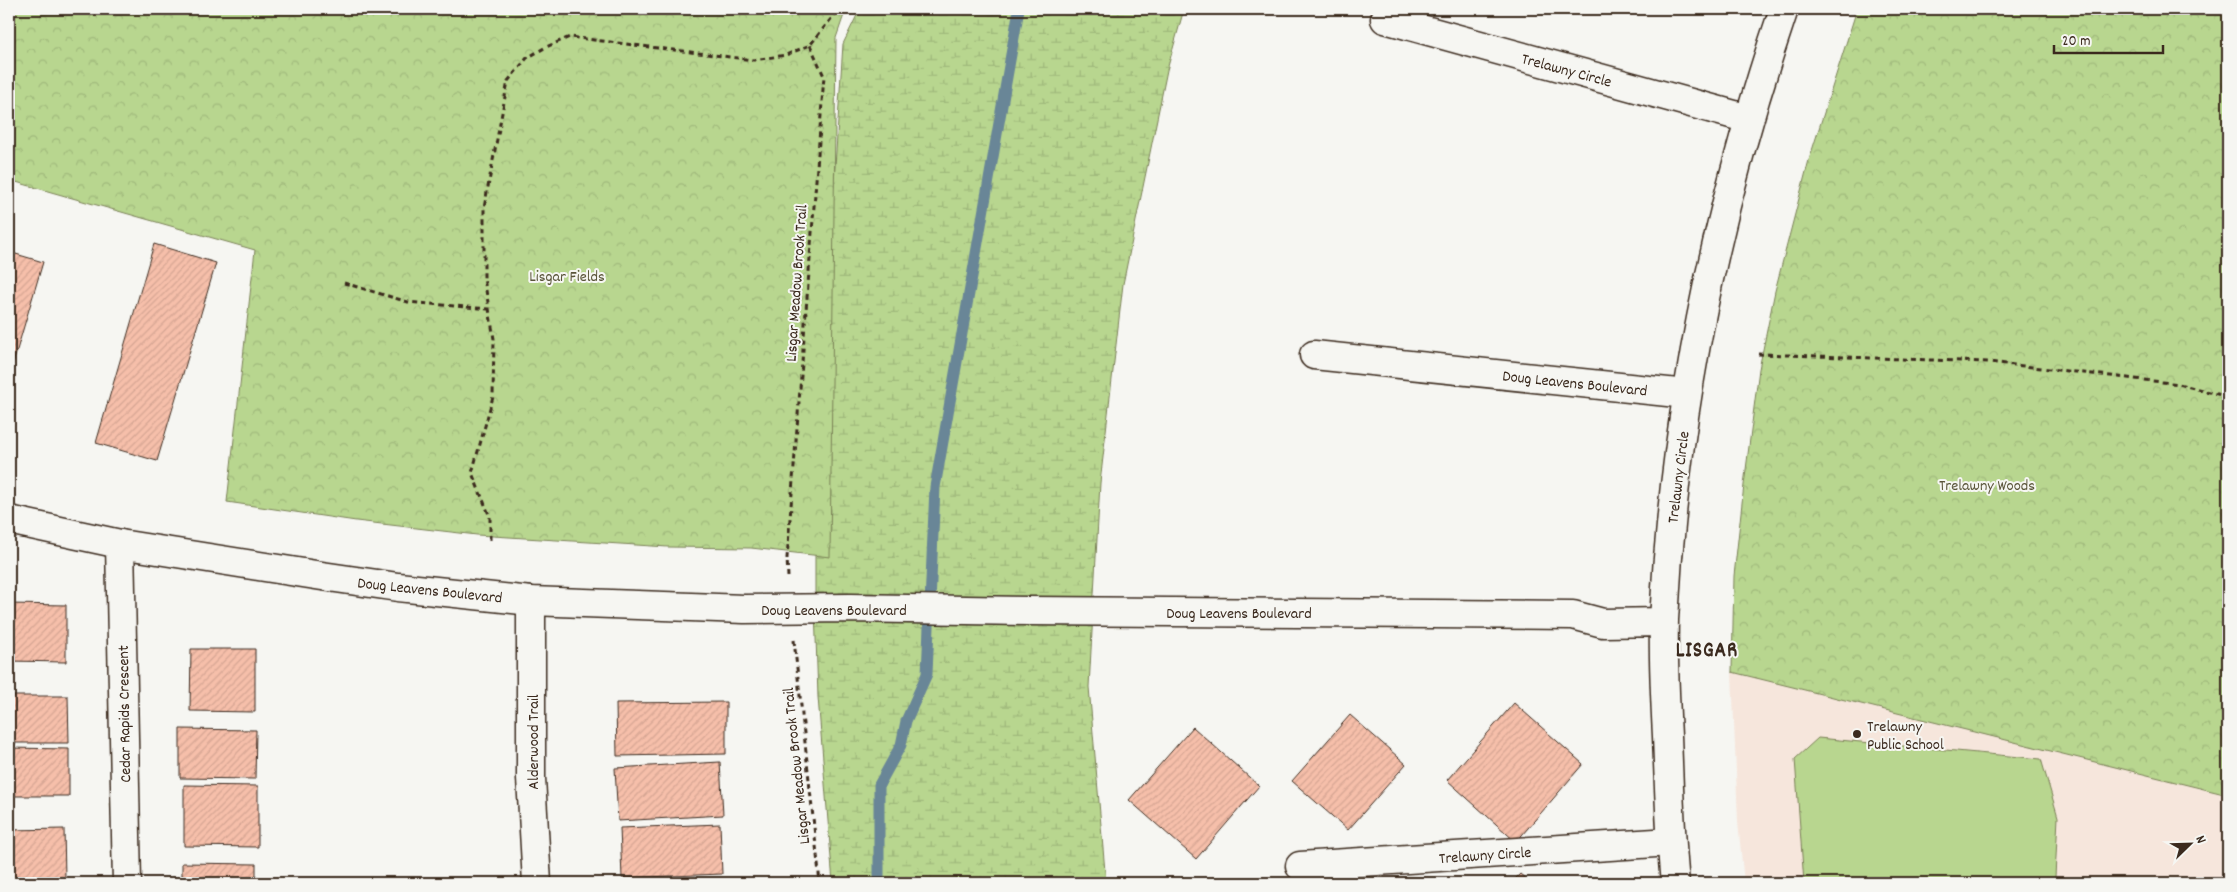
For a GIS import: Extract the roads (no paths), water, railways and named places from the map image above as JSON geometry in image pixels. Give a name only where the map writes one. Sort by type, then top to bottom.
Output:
[{"type":"street","name":"Trelawny Circle","points":[[1675,883],[1671,842],[1664,622],[1670,536],[1687,394],[1709,275],[1749,119],[1784,9]]},
{"type":"street","name":"Trelawny Circle","points":[[1385,19],[1749,119]]},
{"type":"street","name":"Doug Leavens Boulevard","points":[[1314,355],[1687,394]]},
{"type":"street","name":"Doug Leavens Boulevard","points":[[9,520],[120,544],[388,586],[531,600],[744,609],[850,608],[1573,615],[1603,623],[1664,622]]},
{"type":"street","name":"Cedar Rapids Crescent","points":[[120,544],[127,883]]},
{"type":"street","name":"Alderwood Trail","points":[[531,600],[531,778],[537,883]]},
{"type":"street","name":"Trelawny Circle","points":[[1300,866],[1671,842]]},
{"type":"waterway","points":[[879,883],[879,785],[901,745],[906,721],[927,674],[935,487],[1019,9]]},
{"type":"place","name":"Trelawny Public School","points":[[1857,734]]},
{"type":"district","name":"LISGAR","points":[[1707,649]]},
{"type":"park label","name":"Lisgar Fields","points":[[567,275]]},
{"type":"park label","name":"Trelawny Woods","points":[[1987,484]]}]
